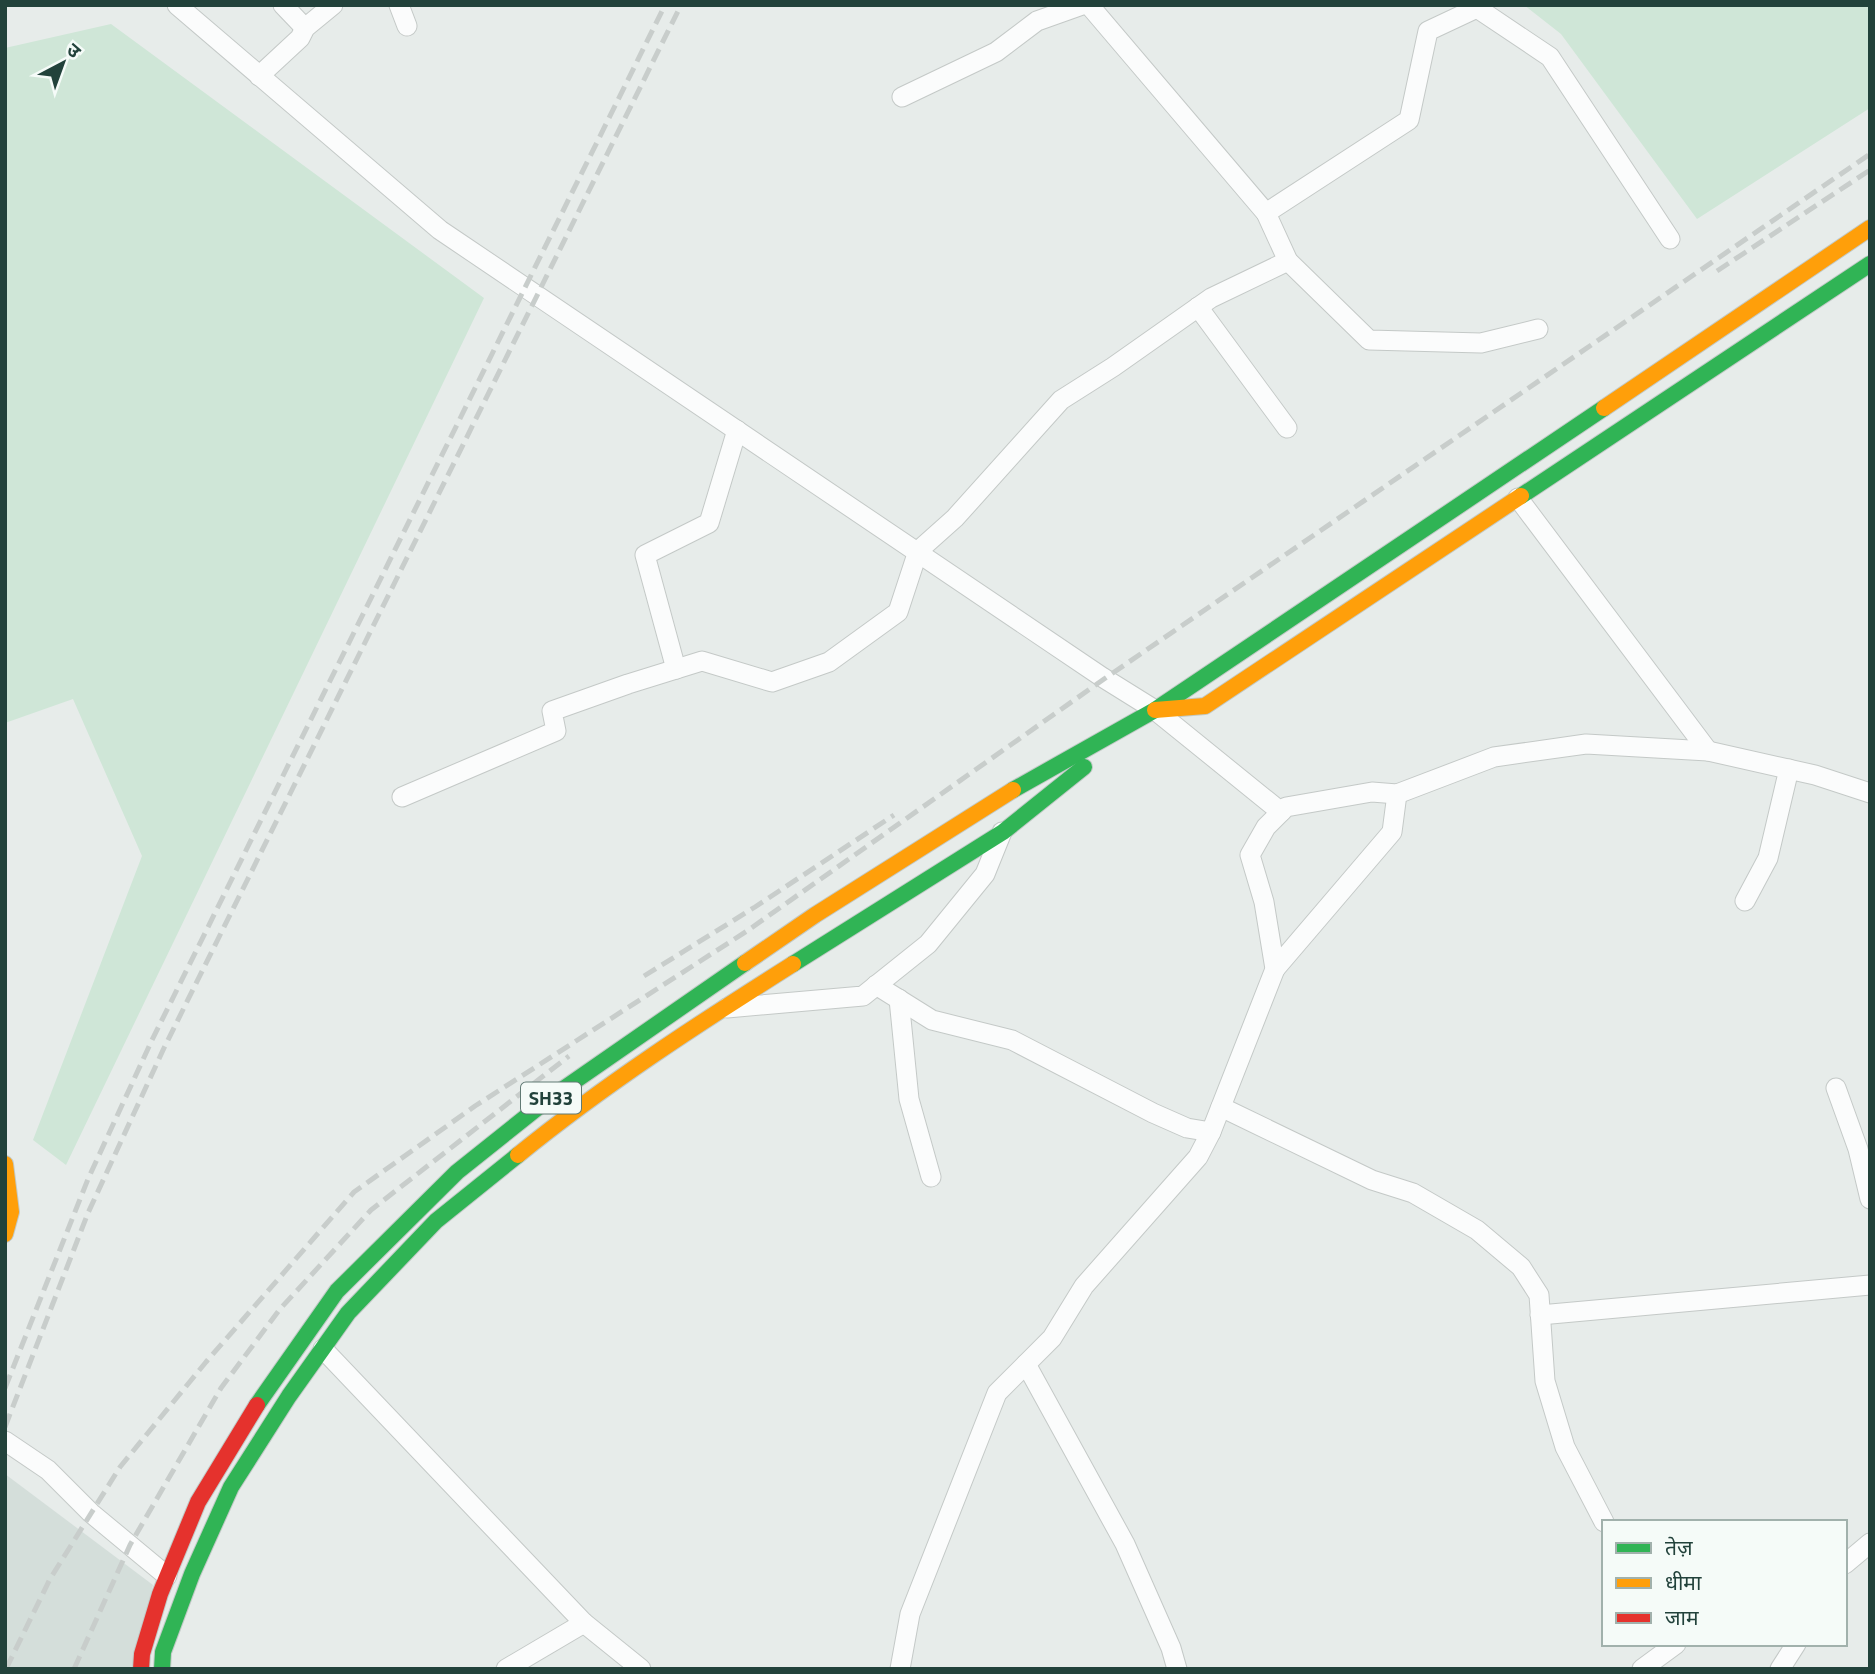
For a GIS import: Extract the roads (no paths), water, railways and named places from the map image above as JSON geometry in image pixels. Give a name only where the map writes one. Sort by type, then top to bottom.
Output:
[{"type":"main road","points":[[1155,710],[1870,228]]},
{"type":"main road","points":[[1155,710],[1205,706],[1870,264]]},
{"type":"main road","name":"SH33","points":[[162,1669],[163,1652],[192,1574],[231,1487],[289,1396],[348,1313],[436,1221],[556,1124],[719,1009],[1003,832],[1155,710]]},
{"type":"main road","name":"SH33","points":[[141,1669],[142,1654],[167,1576],[198,1502],[270,1384],[337,1291],[457,1172],[546,1101],[815,915],[994,801],[1155,710]]},
{"type":"main road","points":[[5,1164],[11,1212],[5,1234]]},
{"type":"street","points":[[177,5],[440,230],[1104,679],[1155,710],[1281,812]]},
{"type":"street","points":[[283,5],[304,28]]},
{"type":"street","points":[[259,76],[300,38],[304,28],[332,5]]},
{"type":"street","points":[[399,5],[407,26]]},
{"type":"street","points":[[902,97],[996,52],[1037,21],[1082,5]]},
{"type":"street","points":[[1089,5],[1266,213],[1288,261],[1369,340],[1481,343],[1538,329]]},
{"type":"street","points":[[1266,213],[1409,120],[1428,31],[1477,7],[1550,57],[1670,239]]},
{"type":"street","points":[[402,797],[556,731],[552,711],[676,669],[702,661],[772,682],[829,663],[898,612],[918,551],[955,518],[1061,400],[1211,298],[1288,261]]},
{"type":"street","points":[[1198,307],[1287,428]]},
{"type":"street","points":[[676,669],[646,555],[709,523],[737,430]]},
{"type":"street","points":[[1518,498],[1708,751]]},
{"type":"street","points":[[1275,969],[1264,902],[1250,855],[1266,827],[1286,807],[1373,792],[1397,794],[1494,757],[1586,744],[1708,751],[1789,769],[1870,793]]},
{"type":"street","points":[[1745,901],[1768,858],[1789,769]]},
{"type":"street","points":[[900,1669],[911,1614],[997,1393],[1052,1338],[1084,1286],[1198,1157],[1211,1132],[1275,969],[1392,832],[1397,794]]},
{"type":"street","points":[[719,1009],[863,996],[928,944],[985,874],[1003,832]]},
{"type":"street","points":[[876,985],[933,1020],[1012,1040],[1153,1113],[1187,1128],[1211,1132]]},
{"type":"street","points":[[900,999],[909,1100],[931,1177]]},
{"type":"street","points":[[1836,1088],[1858,1149],[1870,1199]]},
{"type":"street","points":[[1221,1107],[1372,1181],[1413,1193],[1477,1230],[1521,1267],[1539,1295],[1545,1381],[1565,1447],[1603,1520]]},
{"type":"street","points":[[1540,1315],[1870,1285]]},
{"type":"street","points":[[323,1349],[623,1663],[641,1669]]},
{"type":"street","points":[[1026,1364],[1125,1544],[1171,1648],[1177,1669]]},
{"type":"street","points":[[5,1441],[48,1470],[91,1513],[167,1576]]},
{"type":"street","points":[[1847,1562],[1870,1542]]},
{"type":"street","points":[[506,1669],[584,1623]]},
{"type":"street","points":[[1780,1669],[1795,1646]]},
{"type":"street","points":[[1642,1669],[1667,1652]]},
{"type":"railway","points":[[5,1388],[88,1179],[152,1040],[665,5]]},
{"type":"railway","points":[[5,1427],[88,1213],[164,1048],[681,5]]},
{"type":"railway","points":[[6,1669],[50,1579],[120,1467],[206,1362],[354,1192],[475,1106],[747,931],[1104,679],[1870,154]]},
{"type":"railway","points":[[1717,271],[1870,170]]},
{"type":"railway","points":[[644,976],[894,815]]},
{"type":"railway","points":[[74,1669],[130,1545],[221,1388],[280,1309],[371,1210],[569,1056]]}]
